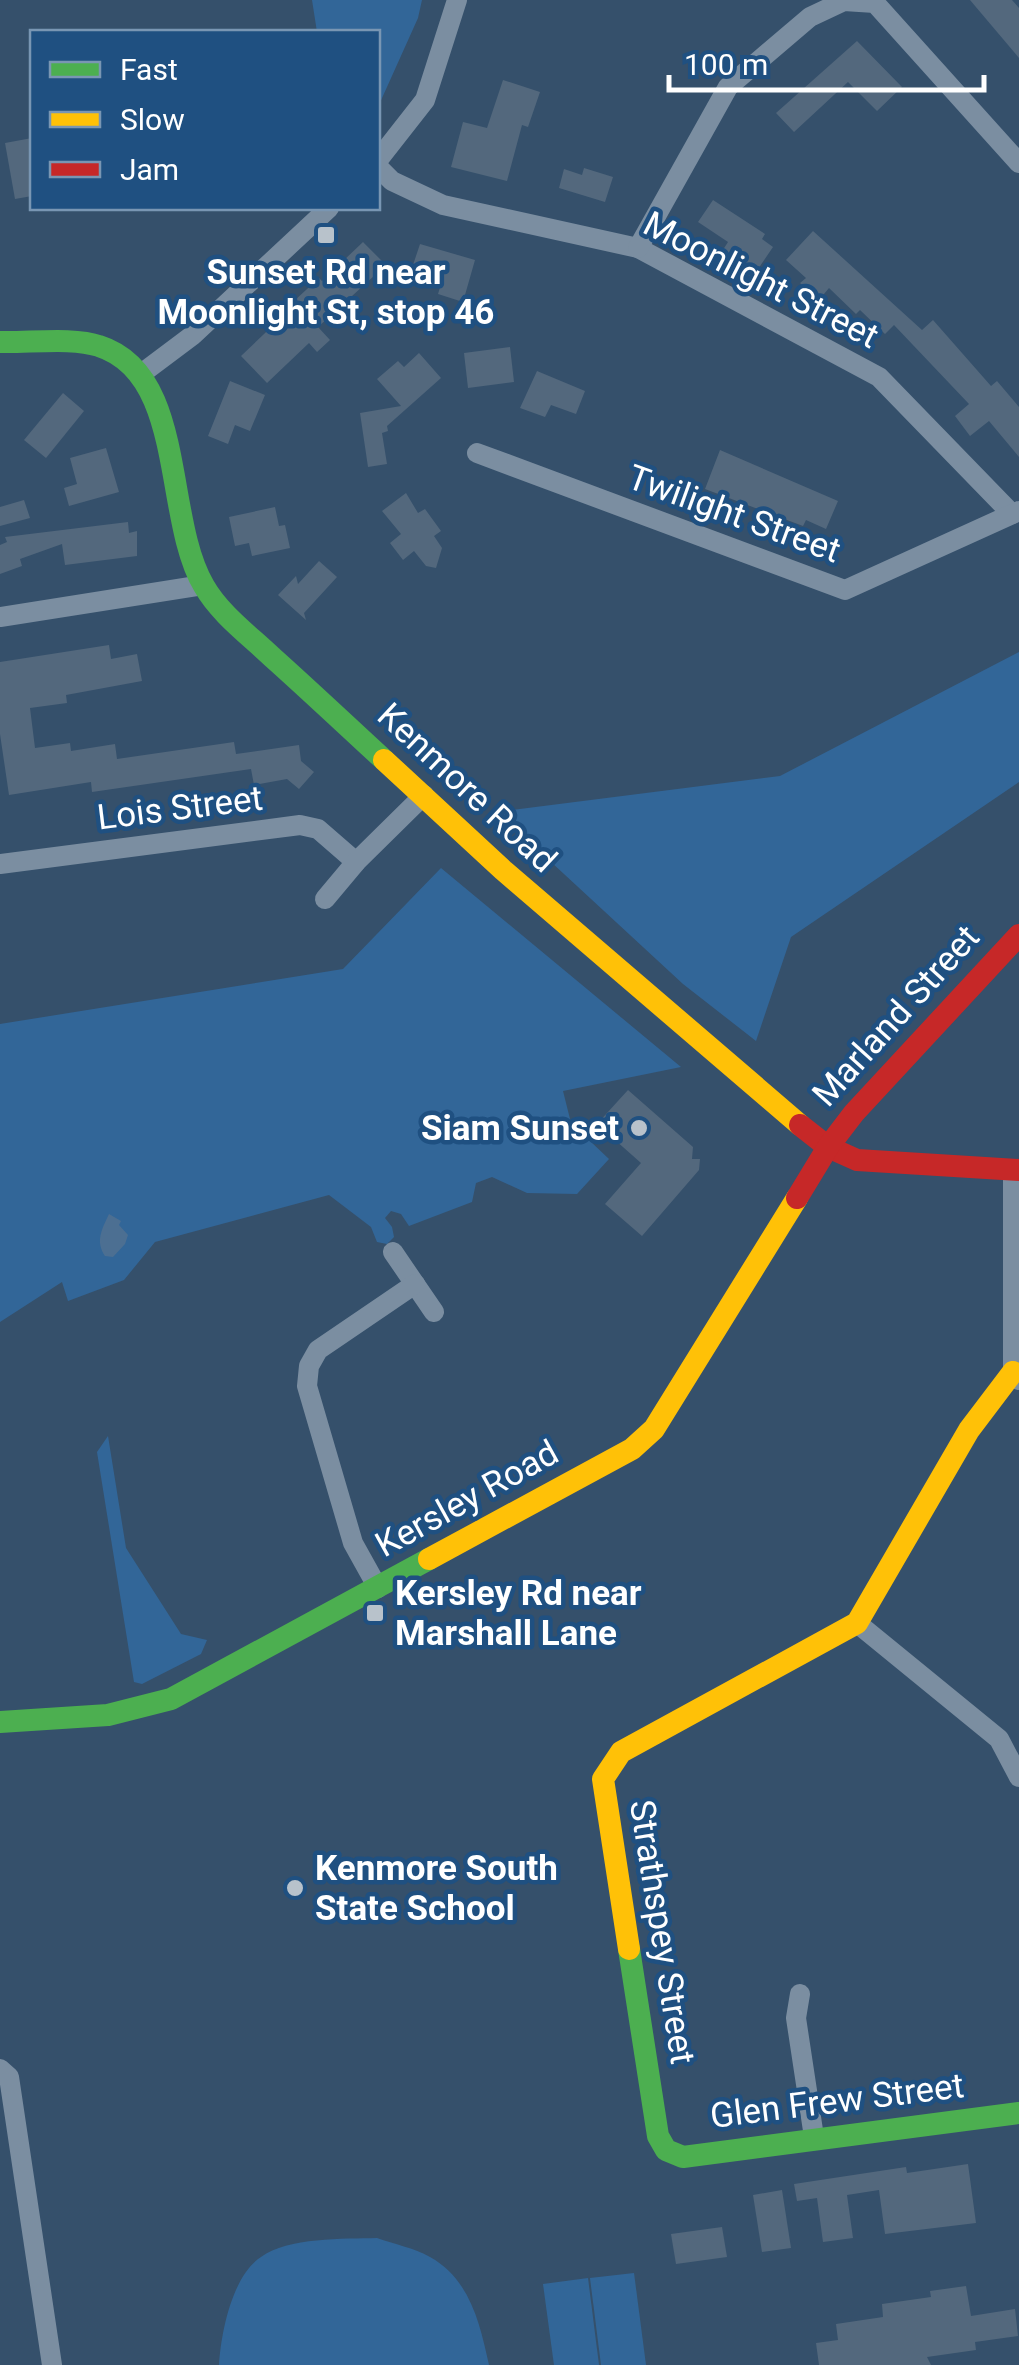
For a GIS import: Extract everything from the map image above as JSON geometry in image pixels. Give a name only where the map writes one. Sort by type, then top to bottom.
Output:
[{"type":"street","points":[[380,157],[425,100],[457,0]]},
{"type":"street","points":[[638,248],[728,87],[810,17],[844,1],[875,3],[1019,163]]},
{"type":"street","name":"Moonlight Street","points":[[380,169],[392,181],[443,205],[638,248],[879,377],[1016,513]]},
{"type":"street","points":[[0,342],[95,344],[121,356],[142,374],[193,335],[327,210]]},
{"type":"street","name":"Kenmore Road","points":[[142,374],[151,389],[187,541],[203,584],[226,614],[567,928],[828,1147],[869,1163],[1016,1170]]},
{"type":"street","name":"Twilight Street","points":[[477,453],[845,590],[1016,513]]},
{"type":"street","points":[[0,617],[203,584]]},
{"type":"street","points":[[324,899],[424,796]]},
{"type":"street","name":"Lois Street","points":[[0,864],[300,825],[318,828],[356,862]]},
{"type":"street","name":"Marland Street","points":[[828,1147],[860,1106],[1019,934]]},
{"type":"street","name":"Kersley Road","points":[[0,1722],[97,1718],[153,1706],[188,1692],[632,1449],[654,1428],[828,1147]]},
{"type":"street","points":[[1016,1170],[1016,1376],[968,1430],[856,1623],[999,1739],[1019,1777]]},
{"type":"street","points":[[393,1252],[434,1312]]},
{"type":"street","points":[[378,1588],[353,1544],[307,1386],[309,1366],[318,1350],[414,1284]]},
{"type":"street","name":"Strathspey Street","points":[[666,2150],[658,2136],[603,1778],[621,1752],[856,1623]]},
{"type":"street","points":[[800,1994],[796,2018],[814,2137]]},
{"type":"street","points":[[0,2069],[9,2077],[52,2365]]},
{"type":"street","name":"Glen Frew Street","points":[[666,2150],[683,2157],[1019,2113]]},
{"type":"shaded area","points":[[312,0],[422,0],[418,18],[380,103],[380,30],[317,30]]},
{"type":"shaded area","points":[[1019,652],[1019,782],[791,937],[756,1041],[683,984],[497,812],[780,776]]},
{"type":"shaded area","points":[[441,868],[681,1067],[563,1091],[571,1123],[609,1159],[577,1194],[527,1193],[492,1177],[476,1183],[472,1202],[409,1226],[401,1214],[391,1211],[385,1218],[394,1237],[387,1244],[377,1242],[371,1227],[329,1195],[155,1242],[124,1280],[68,1301],[62,1282],[0,1322],[0,1024],[343,969]]},
{"type":"shaded area","points":[[109,1214],[121,1221],[119,1225],[128,1235],[113,1257],[105,1256],[100,1245]]},
{"type":"shaded area","points":[[108,1436],[126,1548],[181,1634],[207,1640],[201,1654],[142,1684],[134,1682],[97,1452]]},
{"type":"shaded area","points":[[377,2238],[424,2254],[455,2277],[477,2319],[489,2365],[219,2365],[235,2291],[261,2257],[301,2242]]},
{"type":"shaded area","points":[[634,2273],[646,2365],[601,2365],[590,2278]]},
{"type":"shaded area","points":[[588,2278],[599,2365],[554,2365],[543,2284]]},
{"type":"building","points":[[970,0],[1012,0],[1019,8],[1019,58]]},
{"type":"building","points":[[857,41],[902,87],[877,111],[848,82],[794,132],[776,113]]},
{"type":"building","points":[[503,80],[540,92],[528,127],[522,125],[507,181],[451,167],[463,122],[487,128]]},
{"type":"building","points":[[30,138],[30,196],[15,199],[5,143]]},
{"type":"building","points":[[584,168],[613,177],[605,202],[559,188],[564,169],[582,175]]},
{"type":"building","points":[[713,200],[765,234],[762,239],[773,247],[752,278],[719,256],[728,242],[698,222]]},
{"type":"building","points":[[813,231],[922,330],[933,320],[991,386],[997,381],[1019,407],[1019,457],[989,421],[970,436],[955,416],[969,404],[894,325],[885,334],[829,288],[819,300],[800,283],[806,278],[786,260]]},
{"type":"building","points":[[363,242],[386,265],[318,327],[330,340],[317,352],[309,343],[267,383],[241,356],[283,316],[281,313]]},
{"type":"building","points":[[420,244],[475,260],[463,302],[438,294],[442,281],[411,271]]},
{"type":"building","points":[[510,347],[514,382],[468,388],[464,353]]},
{"type":"building","points":[[419,353],[441,378],[382,433],[387,464],[368,467],[360,413],[401,406],[377,379],[398,361],[404,367]]},
{"type":"building","points":[[537,371],[585,391],[576,414],[551,405],[545,417],[520,408]]},
{"type":"building","points":[[230,381],[265,395],[250,431],[235,425],[228,444],[208,436]]},
{"type":"building","points":[[63,393],[84,411],[46,458],[24,440]]},
{"type":"building","points":[[106,448],[119,492],[69,506],[64,488],[77,484],[70,458]]},
{"type":"building","points":[[720,450],[838,501],[826,529],[806,520],[803,526],[705,489]]},
{"type":"building","points":[[406,493],[418,513],[425,509],[441,531],[434,536],[442,548],[436,568],[426,566],[414,551],[403,560],[390,543],[401,534],[382,511]]},
{"type":"building","points":[[24,500],[30,518],[0,526],[0,507]]},
{"type":"building","points":[[275,507],[279,526],[285,525],[290,548],[252,556],[249,543],[235,546],[229,517]]},
{"type":"building","points":[[128,522],[129,533],[137,531],[137,556],[65,565],[62,544],[20,559],[22,566],[0,574],[0,545],[7,542],[5,537]]},
{"type":"building","points":[[319,561],[337,577],[304,613],[306,620],[278,595],[296,576],[298,584]]},
{"type":"building","points":[[109,645],[111,659],[137,654],[142,681],[66,695],[67,703],[30,708],[35,748],[70,743],[71,751],[115,744],[117,759],[234,742],[236,754],[299,745],[301,761],[314,772],[299,789],[287,779],[254,785],[251,769],[92,792],[91,782],[9,795],[0,734],[0,662]]},
{"type":"building","points":[[628,1090],[693,1147],[692,1159],[700,1159],[699,1170],[642,1236],[605,1204],[641,1163],[597,1124]]},
{"type":"building","points":[[968,2164],[976,2223],[885,2234],[879,2190],[847,2195],[853,2238],[823,2242],[817,2198],[797,2201],[794,2184],[906,2167],[907,2173]]},
{"type":"building","points":[[782,2190],[791,2248],[762,2252],[753,2195]]},
{"type":"building","points":[[722,2227],[727,2257],[676,2264],[671,2234]]},
{"type":"building","points":[[966,2286],[971,2316],[1015,2309],[1018,2336],[975,2342],[976,2350],[927,2357],[931,2365],[819,2365],[816,2343],[838,2340],[836,2324],[883,2317],[882,2304],[931,2297],[930,2291]]},
{"type":"traffic: fast","points":[[0,342],[89,343],[127,362],[147,386],[160,416],[191,557],[204,586],[235,624],[384,760]]},
{"type":"traffic: fast","points":[[0,1722],[108,1715],[171,1699],[429,1559]]},
{"type":"traffic: fast","points":[[629,1949],[658,2136],[666,2150],[683,2157],[1019,2113]]},
{"type":"traffic: slow","points":[[384,760],[503,870],[800,1125]]},
{"type":"traffic: slow","points":[[429,1559],[632,1449],[654,1429],[797,1198]]},
{"type":"traffic: slow","points":[[629,1949],[603,1779],[621,1752],[857,1623],[969,1430],[1013,1372]]},
{"type":"traffic: jam","points":[[797,1198],[854,1113],[1019,935]]},
{"type":"traffic: jam","points":[[800,1125],[828,1147],[857,1160],[1019,1170]]},
{"type":"place","name":"Sunset Rd near Moonlight St, stop 46","points":[[326,235]]},
{"type":"place","name":"Siam Sunset","points":[[639,1128]]},
{"type":"place","name":"Kersley Rd near Marshall Lane","points":[[375,1613]]},
{"type":"place","name":"Kenmore South State School","points":[[295,1888]]}]
